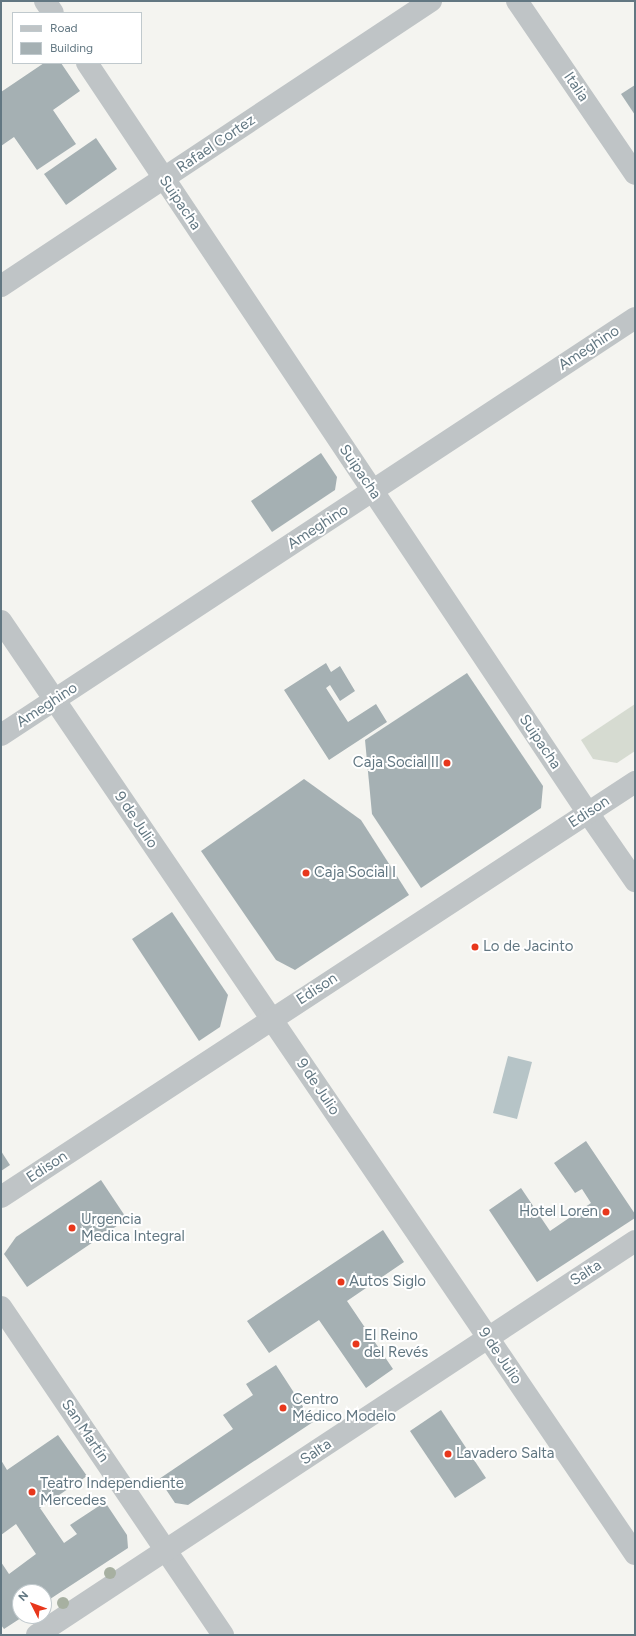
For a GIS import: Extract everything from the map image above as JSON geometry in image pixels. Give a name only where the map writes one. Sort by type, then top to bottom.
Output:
[{"type":"street","points":[[45,1],[52,12]]},
{"type":"street","name":"Rafael Cortez","points":[[1,286],[431,1]]},
{"type":"street","name":"Italia","points":[[517,1],[635,174]]},
{"type":"street","name":"Suipacha","points":[[88,64],[372,491],[588,813],[635,880]]},
{"type":"street","name":"Ameghino","points":[[1,735],[635,318]]},
{"type":"street","name":"9 de Julio","points":[[1,621],[635,1554]]},
{"type":"street","name":"Edison","points":[[1,1198],[271,1019],[635,782]]},
{"type":"street","name":"Salta","points":[[37,1635],[635,1241]]},
{"type":"street","name":"San Martín","points":[[1,1307],[223,1635]]},
{"type":"shaded area","points":[[635,704],[635,751],[617,763],[593,759],[581,740]]},
{"type":"shaded area","points":[[508,1056],[532,1062],[517,1119],[493,1113]]},
{"type":"building","points":[[43,64],[62,64],[80,91],[53,110],[76,144],[37,170],[14,137],[1,146],[1,92]]},
{"type":"building","points":[[635,85],[635,115],[621,94]]},
{"type":"building","points":[[96,138],[117,169],[66,205],[44,174]]},
{"type":"building","points":[[321,453],[337,477],[335,490],[272,532],[251,501]]},
{"type":"building","points":[[326,663],[331,672],[340,666],[355,691],[340,701],[330,685],[326,688],[348,722],[376,704],[387,722],[329,760],[284,690]]},
{"type":"building","name":"Caja Social II","points":[[467,673],[543,786],[541,808],[421,888],[372,814],[365,740]]},
{"type":"building","name":"Caja Social I","points":[[304,779],[361,820],[409,895],[295,970],[276,960],[201,851]]},
{"type":"building","points":[[172,912],[228,995],[220,1027],[199,1041],[132,939]]},
{"type":"building","name":"Hotel Loren","points":[[586,1141],[635,1214],[635,1218],[537,1282],[489,1210],[521,1188],[550,1231],[591,1203],[582,1189],[575,1193],[554,1163]]},
{"type":"building","points":[[1,1151],[10,1165],[1,1171]]},
{"type":"building","name":"Urgencia Medica Integral","points":[[101,1180],[127,1219],[27,1287],[4,1254],[16,1237]]},
{"type":"building","name":"Autos Siglo","points":[[383,1230],[404,1262],[347,1301],[393,1369],[366,1388],[319,1320],[269,1353],[247,1321]]},
{"type":"building","points":[[276,1365],[313,1422],[188,1505],[175,1503],[159,1479],[233,1429],[223,1415],[253,1395],[246,1384]]},
{"type":"building","name":"Lavadero Salta","points":[[441,1410],[486,1478],[455,1498],[410,1431]]},
{"type":"building","points":[[58,1435],[87,1476],[40,1508],[64,1543],[77,1534],[70,1525],[105,1502],[127,1535],[128,1548],[52,1598],[52,1584],[12,1584],[12,1624],[4,1629],[1,1625],[1,1562],[9,1574],[36,1554],[16,1524],[1,1535],[1,1460],[7,1470]]},
{"type":"place","name":"Caja Social II","points":[[447,763]]},
{"type":"place","name":"Caja Social I","points":[[306,873]]},
{"type":"place","name":"Lo de Jacinto","points":[[475,947]]},
{"type":"place","name":"Hotel Loren","points":[[606,1212]]},
{"type":"place","name":"Urgencia Medica Integral","points":[[72,1228]]},
{"type":"place","name":"Autos Siglo","points":[[341,1282]]},
{"type":"place","name":"El Reino del Revés","points":[[356,1344]]},
{"type":"place","name":"Centro Médico Modelo","points":[[283,1408]]},
{"type":"place","name":"Lavadero Salta","points":[[448,1454]]},
{"type":"place","name":"Teatro Independiente Mercedes","points":[[32,1492]]}]
